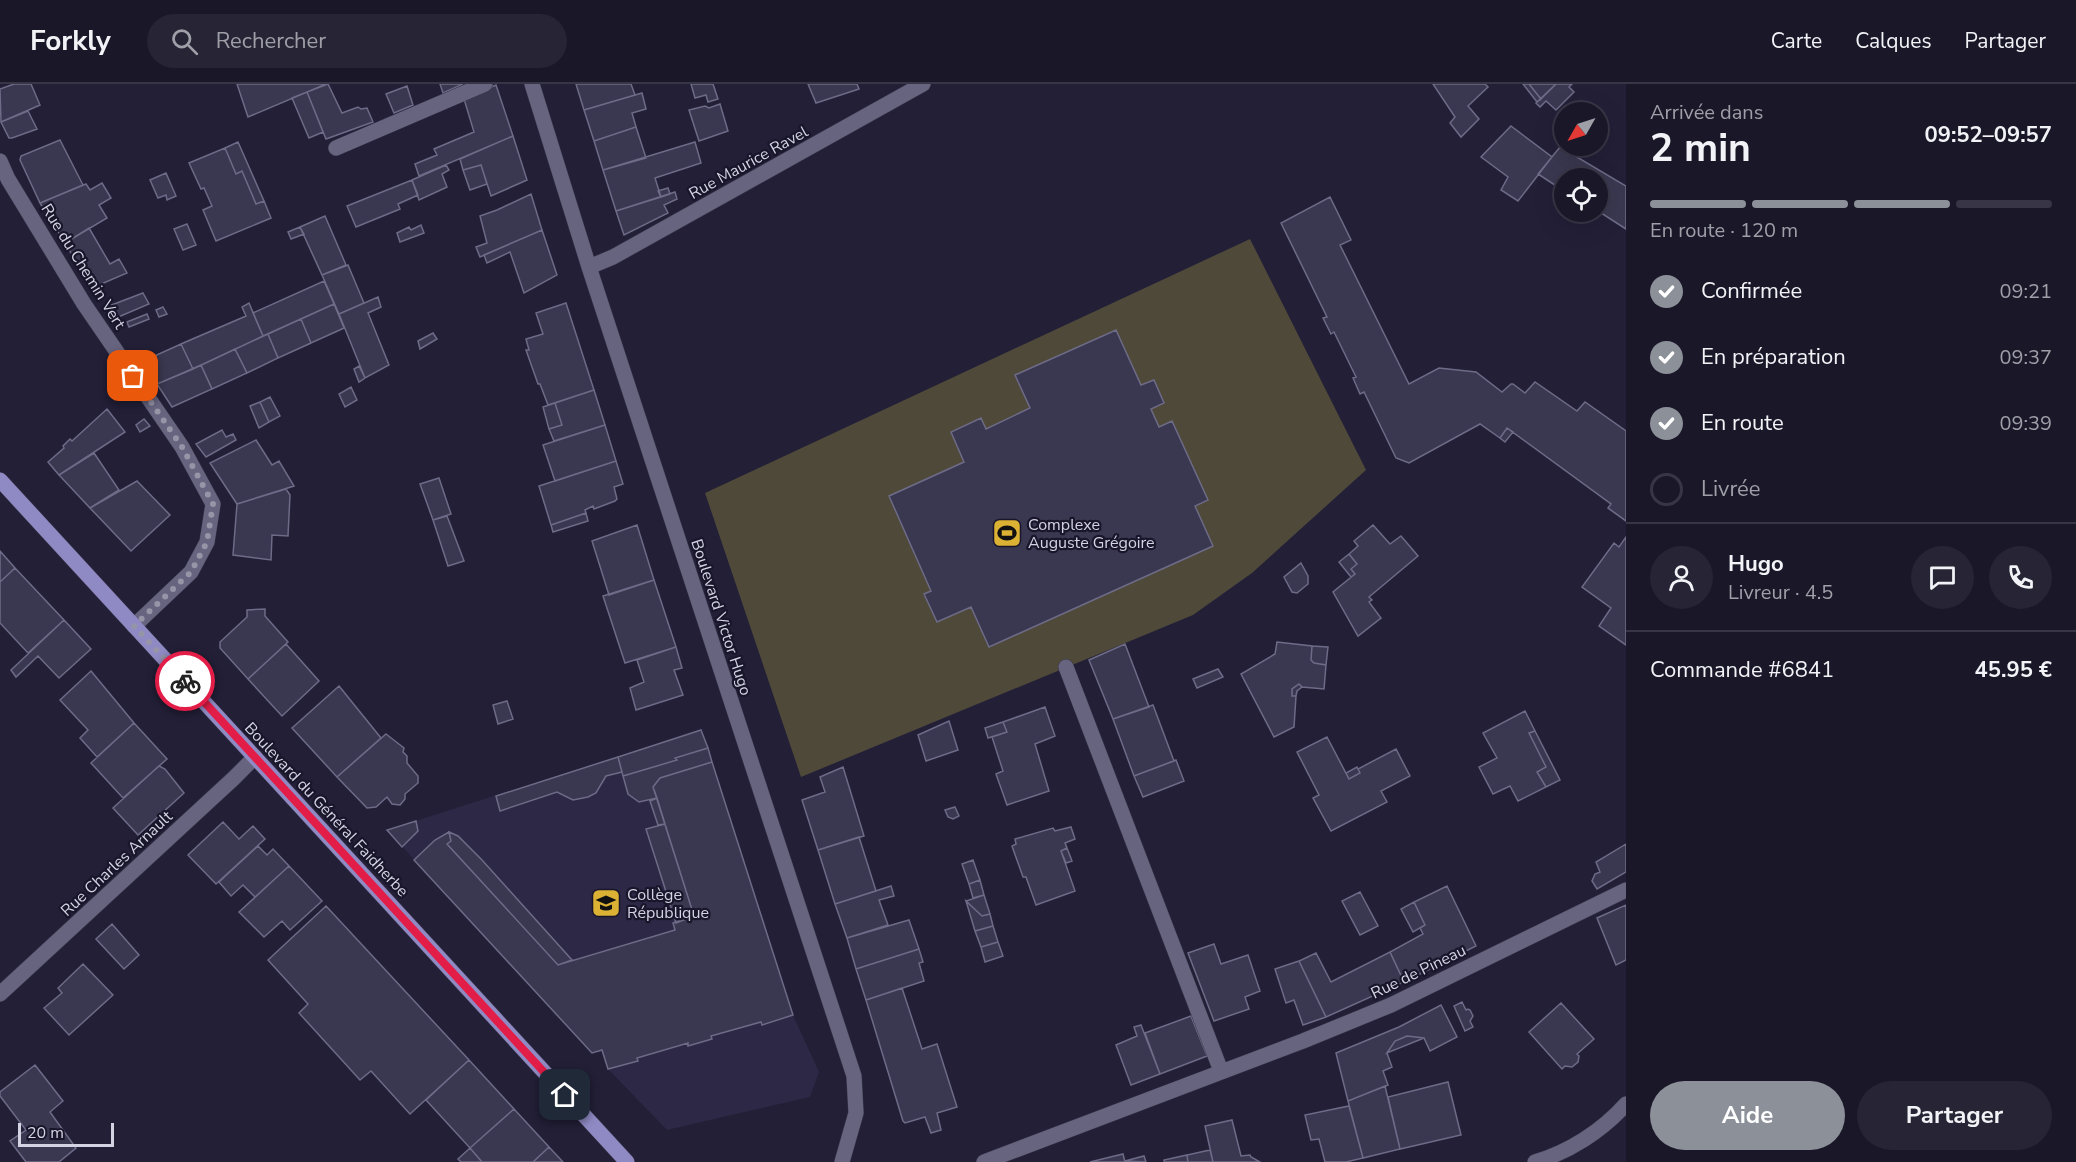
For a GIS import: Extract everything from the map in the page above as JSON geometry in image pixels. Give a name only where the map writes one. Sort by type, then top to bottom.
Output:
[{"type":"main road","name":"Boulevard du Général Faidherbe","points":[[0,480],[627,1162]]},
{"type":"street","points":[[336,148],[485,84]]},
{"type":"street","name":"Boulevard Victor Hugo","points":[[532,84],[589,267],[854,1076],[856,1113],[842,1162]]},
{"type":"street","name":"Rue Maurice Ravel","points":[[589,267],[624,251],[923,84]]},
{"type":"street","name":"Rue du Chemin Vert","points":[[0,161],[8,179],[84,304],[182,447],[213,504],[207,542],[191,572],[134,626]]},
{"type":"street","points":[[1066,667],[1221,1071]]},
{"type":"street","name":"Rue Charles Arnault","points":[[0,994],[255,757]]},
{"type":"street","name":"Rue de Pineau","points":[[984,1162],[1303,1041],[1391,1005],[1626,890]]},
{"type":"street","points":[[1535,1162],[1557,1155],[1610,1123],[1626,1104]]},
{"type":"shaded area","name":"Complexe Auguste Grégoire","points":[[1250,239],[1366,470],[1252,573],[1193,615],[801,777],[705,493]]},
{"type":"shaded area","name":"Collège République","points":[[701,730],[793,1015],[819,1072],[810,1097],[667,1130],[608,1069],[602,1051],[592,1053],[387,830]]},
{"type":"building","points":[[14,84],[31,84],[40,105],[1,122],[0,89]]},
{"type":"building","points":[[237,84],[326,84],[248,117]]},
{"type":"building","points":[[328,84],[342,113],[358,107],[367,108],[373,122],[326,139],[307,92]]},
{"type":"building","points":[[440,84],[463,84],[443,93]]},
{"type":"building","points":[[576,84],[631,84],[635,95],[584,110]]},
{"type":"building","points":[[691,84],[713,84],[718,99],[708,102],[706,95],[695,98]]},
{"type":"building","points":[[808,84],[857,84],[859,89],[816,103]]},
{"type":"building","points":[[1433,84],[1485,84],[1488,87],[1468,106],[1479,119],[1461,137],[1450,123],[1455,117]]},
{"type":"building","points":[[1523,84],[1529,84],[1541,99],[1537,102]]},
{"type":"building","points":[[1529,84],[1556,84],[1541,99]]},
{"type":"building","points":[[1556,84],[1572,84],[1569,87],[1574,92],[1564,102],[1554,102],[1554,108],[1546,101],[1540,107],[1536,103]]},
{"type":"building","points":[[496,85],[513,136],[419,176],[415,164],[437,155],[434,149],[474,132],[464,99]]},
{"type":"building","points":[[407,86],[413,105],[394,113],[386,94]]},
{"type":"building","points":[[307,92],[323,132],[309,138],[292,98]]},
{"type":"building","points":[[642,93],[646,109],[632,113],[636,127],[594,141],[584,110]]},
{"type":"building","points":[[720,104],[728,131],[699,141],[689,110],[705,106],[709,108]]},
{"type":"building","points":[[28,111],[37,129],[9,138],[1,122]]},
{"type":"building","points":[[1511,126],[1552,157],[1518,201],[1501,190],[1508,177],[1481,157]]},
{"type":"building","points":[[636,127],[646,158],[603,170],[594,141]]},
{"type":"building","points":[[513,136],[527,180],[491,196],[481,165],[463,170],[460,159]]},
{"type":"building","points":[[60,140],[83,185],[40,203],[20,160],[21,156]]},
{"type":"building","points":[[238,142],[264,201],[256,204],[242,171],[236,174],[225,148]]},
{"type":"building","points":[[695,142],[701,163],[655,178],[661,197],[616,211],[603,170]]},
{"type":"building","points":[[225,148],[236,174],[242,171],[256,204],[264,201],[271,218],[216,241],[203,210],[212,206],[189,163]]},
{"type":"building","points":[[1554,154],[1575,156],[1596,168],[1554,168],[1554,184],[1538,174]]},
{"type":"building","points":[[446,165],[449,170],[442,174],[447,187],[419,200],[412,180]]},
{"type":"building","points":[[481,165],[487,184],[470,190],[463,170]]},
{"type":"building","points":[[166,173],[176,196],[167,200],[166,195],[158,198],[150,180]]},
{"type":"building","points":[[1608,175],[1626,186],[1626,229],[1608,217]]},
{"type":"building","points":[[412,180],[418,195],[398,204],[400,209],[356,227],[347,206]]},
{"type":"building","points":[[102,183],[111,198],[99,205],[107,218],[65,243],[40,203],[86,184],[90,190]]},
{"type":"building","points":[[668,188],[670,194],[661,197],[658,191]]},
{"type":"building","points":[[675,192],[677,199],[664,205],[668,213],[624,235],[616,211]]},
{"type":"building","points":[[531,194],[542,230],[480,257],[476,247],[487,243],[480,216]]},
{"type":"building","points":[[1330,197],[1351,240],[1340,245],[1409,384],[1439,368],[1476,372],[1502,392],[1513,384],[1525,393],[1535,382],[1577,411],[1585,402],[1626,431],[1626,521],[1608,508],[1611,504],[1507,428],[1500,438],[1480,424],[1409,463],[1396,458],[1364,392],[1360,394],[1353,378],[1356,377],[1334,332],[1331,334],[1323,318],[1327,317],[1281,223]]},
{"type":"building","points":[[325,216],[346,265],[322,275],[300,227]]},
{"type":"building","points":[[187,224],[196,245],[183,250],[174,229]]},
{"type":"building","points":[[421,225],[424,233],[400,242],[397,233],[409,227],[411,230]]},
{"type":"building","points":[[300,227],[304,234],[291,239],[288,232]]},
{"type":"building","points":[[89,228],[110,264],[119,259],[127,273],[92,288],[65,243]]},
{"type":"building","points":[[542,230],[557,275],[524,293],[510,252],[487,263],[484,255]]},
{"type":"building","points":[[348,265],[364,303],[339,314],[322,275]]},
{"type":"building","points":[[324,281],[334,304],[263,336],[253,313]]},
{"type":"building","points":[[143,293],[149,304],[116,318],[109,306]]},
{"type":"building","points":[[378,297],[381,307],[368,313],[389,365],[365,378],[339,314]]},
{"type":"building","points":[[249,303],[263,336],[193,369],[181,344],[246,316],[242,307]]},
{"type":"building","points":[[566,303],[594,390],[548,405],[526,350],[529,350],[526,339],[543,334],[536,313]]},
{"type":"building","points":[[334,304],[344,328],[311,343],[301,319]]},
{"type":"building","points":[[163,307],[167,314],[159,317],[156,310]]},
{"type":"building","points":[[147,314],[149,319],[129,327],[127,322]]},
{"type":"building","points":[[301,319],[311,343],[278,358],[268,334]]},
{"type":"building","points":[[1116,330],[1141,385],[1154,380],[1164,403],[1151,409],[1159,427],[1172,421],[1208,500],[1195,506],[1213,546],[989,647],[971,607],[937,622],[924,594],[931,591],[889,496],[964,462],[951,432],[981,418],[986,429],[1030,408],[1015,375]]},
{"type":"building","points":[[433,333],[437,339],[420,349],[418,341]]},
{"type":"building","points":[[268,334],[278,358],[247,373],[235,349]]},
{"type":"building","points":[[181,344],[193,369],[157,384],[141,362]]},
{"type":"building","points":[[235,349],[247,373],[212,389],[201,365]]},
{"type":"building","points":[[201,365],[212,389],[172,407],[157,384]]},
{"type":"building","points":[[359,366],[365,378],[359,382],[354,369]]},
{"type":"building","points":[[351,387],[357,400],[345,407],[339,394]]},
{"type":"building","points":[[594,390],[605,425],[554,441],[549,429],[562,425],[555,403]]},
{"type":"building","points":[[270,397],[280,416],[269,422],[260,402]]},
{"type":"building","points":[[260,402],[269,422],[259,428],[250,406]]},
{"type":"building","points":[[555,403],[562,425],[549,429],[543,407]]},
{"type":"building","points":[[107,409],[125,432],[59,475],[48,462],[64,448],[63,446],[70,439],[72,441]]},
{"type":"building","points":[[144,419],[150,426],[140,432],[136,425]]},
{"type":"building","points":[[605,425],[616,461],[555,481],[543,445]]},
{"type":"building","points":[[1507,428],[1513,432],[1505,442],[1500,438]]},
{"type":"building","points":[[222,430],[226,437],[233,434],[236,440],[206,457],[196,444]]},
{"type":"building","points":[[256,440],[272,465],[279,461],[294,486],[237,504],[210,463]]},
{"type":"building","points":[[94,453],[119,490],[90,508],[59,475]]},
{"type":"building","points":[[616,461],[623,484],[614,487],[617,499],[615,501],[594,509],[593,506],[585,510],[586,513],[551,525],[539,486]]},
{"type":"building","points":[[439,478],[451,514],[433,520],[420,484]]},
{"type":"building","points":[[137,481],[170,515],[131,551],[90,508]]},
{"type":"building","points":[[286,489],[290,495],[288,536],[272,535],[271,560],[233,555],[237,504]]},
{"type":"building","points":[[586,513],[588,521],[553,532],[551,525]]},
{"type":"building","points":[[447,516],[464,561],[448,566],[433,520]]},
{"type":"building","points":[[637,525],[654,580],[609,595],[592,541]]},
{"type":"building","points":[[1373,525],[1390,544],[1401,536],[1418,556],[1369,597],[1372,600],[1369,602],[1381,618],[1358,636],[1333,592],[1355,574],[1351,569],[1357,564],[1349,554],[1358,546],[1354,541]]},
{"type":"building","points":[[1626,537],[1626,645],[1599,626],[1611,608],[1582,587],[1614,543],[1619,547]]},
{"type":"building","points":[[0,551],[15,568],[0,582]]},
{"type":"building","points":[[1349,554],[1357,564],[1351,569],[1355,574],[1351,577],[1339,562]]},
{"type":"building","points":[[1301,563],[1308,576],[1308,584],[1297,593],[1292,592],[1284,577]]},
{"type":"building","points":[[15,568],[64,620],[28,653],[0,623],[0,582]]},
{"type":"building","points":[[654,580],[676,647],[625,663],[603,596]]},
{"type":"building","points":[[265,609],[265,616],[288,642],[248,679],[220,648],[220,642],[247,617],[247,610]]},
{"type":"building","points":[[64,620],[91,649],[59,678],[38,656],[16,677],[11,670]]},
{"type":"building","points":[[1277,642],[1312,646],[1311,660],[1314,663],[1326,665],[1324,689],[1302,687],[1299,684],[1292,689],[1292,696],[1296,696],[1294,727],[1274,737],[1241,674],[1275,654]]},
{"type":"building","points":[[286,644],[319,681],[282,716],[248,679]]},
{"type":"building","points":[[1125,644],[1149,707],[1113,719],[1089,660]]},
{"type":"building","points":[[1312,646],[1328,647],[1326,665],[1314,663],[1311,660]]},
{"type":"building","points":[[676,647],[682,668],[674,670],[683,695],[636,710],[630,688],[644,682],[637,660]]},
{"type":"building","points":[[1218,669],[1223,677],[1197,688],[1193,679]]},
{"type":"building","points":[[91,671],[134,723],[97,757],[80,738],[88,730],[60,700]]},
{"type":"building","points":[[1299,684],[1302,687],[1297,691],[1296,696],[1292,696],[1292,689]]},
{"type":"building","points":[[339,686],[381,738],[337,777],[292,728]]},
{"type":"building","points":[[507,701],[513,719],[498,724],[493,705]]},
{"type":"building","points":[[1153,705],[1174,761],[1134,776],[1113,719]]},
{"type":"building","points":[[1045,707],[1055,736],[1035,744],[1049,791],[1007,805],[996,774],[1003,771],[992,737],[1007,732],[1003,722]]},
{"type":"building","points":[[1525,711],[1535,731],[1529,733],[1546,767],[1537,772],[1546,787],[1518,801],[1510,786],[1493,794],[1479,767],[1497,758],[1483,733]]},
{"type":"building","points":[[949,721],[958,750],[926,761],[918,735]]},
{"type":"building","points":[[1003,722],[1007,732],[988,738],[985,728]]},
{"type":"building","points":[[134,723],[167,759],[123,798],[91,763]]},
{"type":"building","points":[[701,730],[708,748],[623,776],[618,757]]},
{"type":"building","points":[[1535,731],[1560,780],[1546,787],[1537,772],[1546,767],[1529,733]]},
{"type":"building","points":[[386,734],[404,748],[407,763],[418,776],[418,783],[405,794],[405,799],[400,805],[392,804],[387,797],[376,807],[367,808],[337,777]]},
{"type":"building","points":[[1327,737],[1349,779],[1360,773],[1358,769],[1396,749],[1410,776],[1381,791],[1387,802],[1331,831],[1313,798],[1319,795],[1297,752]]},
{"type":"building","points":[[708,748],[712,762],[660,778],[653,787],[657,798],[639,802],[628,794],[623,776]]},
{"type":"building","points":[[618,757],[622,772],[606,776],[596,793],[588,797],[573,800],[557,792],[500,811],[496,796]]},
{"type":"building","points":[[1176,760],[1184,781],[1143,797],[1134,776]]},
{"type":"building","points":[[712,762],[793,1015],[762,1025],[761,1022],[711,1036],[712,1039],[688,1046],[688,1043],[608,1069],[602,1050],[592,1053],[414,860],[435,840],[449,832],[451,841],[447,844],[558,965],[675,930],[673,923],[694,916],[653,787],[660,778]]},
{"type":"building","points":[[159,766],[165,769],[184,793],[138,835],[113,808]]},
{"type":"building","points":[[843,767],[864,836],[818,850],[802,800],[825,792],[820,777]]},
{"type":"building","points":[[1357,767],[1360,773],[1349,779],[1346,773]]},
{"type":"building","points":[[657,798],[665,824],[658,825],[650,801]]},
{"type":"building","points":[[955,807],[959,816],[953,819],[948,817],[945,810]]},
{"type":"building","points":[[416,821],[418,831],[402,847],[387,830]]},
{"type":"building","points":[[223,822],[239,839],[253,826],[265,839],[216,884],[188,855]]},
{"type":"building","points":[[665,824],[694,916],[676,923],[646,829]]},
{"type":"building","points":[[1071,827],[1075,839],[1065,843],[1067,848],[1061,851],[1075,891],[1036,905],[1012,846],[1016,844],[1015,839],[1053,828],[1055,831]]},
{"type":"building","points":[[449,832],[458,836],[482,860],[572,960],[558,965],[447,844],[451,841]]},
{"type":"building","points":[[859,837],[876,891],[835,904],[818,850]]},
{"type":"building","points":[[1626,844],[1626,872],[1597,889],[1592,881],[1595,874],[1600,872],[1596,862]]},
{"type":"building","points":[[258,846],[267,855],[273,849],[289,866],[255,897],[243,885],[231,896],[219,882]]},
{"type":"building","points":[[1067,848],[1072,861],[1066,863],[1061,851]]},
{"type":"building","points":[[973,860],[980,880],[969,884],[962,864]]},
{"type":"building","points":[[289,866],[322,901],[290,930],[282,921],[264,937],[239,912]]},
{"type":"building","points":[[980,880],[984,895],[973,898],[969,884]]},
{"type":"building","points":[[891,886],[894,896],[879,900],[888,925],[847,938],[835,904]]},
{"type":"building","points":[[1447,886],[1476,946],[1404,982],[1390,952],[1423,934],[1420,928],[1425,925],[1414,902]]},
{"type":"building","points":[[1360,892],[1378,926],[1360,935],[1342,901]]},
{"type":"building","points":[[984,895],[990,914],[982,916],[966,901]]},
{"type":"building","points":[[966,901],[982,916],[990,914],[993,926],[975,931]]},
{"type":"building","points":[[1414,902],[1425,925],[1413,932],[1401,909]]},
{"type":"building","points":[[1626,905],[1626,960],[1616,965],[1597,918]]},
{"type":"building","points":[[326,906],[469,1060],[410,1114],[371,1071],[360,1080],[299,1013],[308,1004],[268,960]]},
{"type":"building","points":[[909,920],[919,949],[856,969],[847,938]]},
{"type":"building","points":[[112,924],[139,955],[124,969],[96,939]]},
{"type":"building","points":[[993,926],[998,942],[981,947],[975,931]]},
{"type":"building","points":[[998,942],[1003,956],[985,962],[981,947]]},
{"type":"building","points":[[1214,944],[1221,964],[1248,955],[1260,991],[1245,997],[1249,1009],[1214,1021],[1188,953]]},
{"type":"building","points":[[919,949],[923,962],[919,963],[924,981],[866,1000],[856,969]]},
{"type":"building","points":[[1390,952],[1404,982],[1326,1017],[1299,961],[1316,953],[1331,982]]},
{"type":"building","points":[[1299,961],[1326,1017],[1303,1025],[1294,1000],[1286,1003],[1275,969]]},
{"type":"building","points":[[83,964],[113,995],[69,1035],[44,1008],[62,993],[58,988]]},
{"type":"building","points":[[902,988],[922,1049],[937,1044],[957,1107],[937,1113],[941,1130],[931,1133],[925,1117],[905,1123],[903,1121],[866,1000]]},
{"type":"building","points":[[1462,1002],[1473,1016],[1470,1021],[1473,1027],[1465,1031],[1454,1006]]},
{"type":"building","points":[[1561,1003],[1594,1039],[1577,1054],[1578,1062],[1572,1067],[1565,1066],[1562,1069],[1529,1032]]},
{"type":"building","points":[[1441,1005],[1457,1037],[1430,1051],[1424,1038],[1407,1036],[1395,1041],[1387,1053],[1392,1067],[1383,1071],[1388,1085],[1348,1101],[1336,1053],[1399,1027]]},
{"type":"building","points":[[1191,1016],[1207,1056],[1160,1074],[1145,1033]]},
{"type":"building","points":[[1141,1025],[1160,1074],[1131,1085],[1116,1045],[1137,1036],[1134,1027]]},
{"type":"building","points":[[1407,1036],[1424,1038],[1387,1053],[1395,1041]]},
{"type":"building","points":[[469,1060],[514,1109],[470,1148],[426,1100]]},
{"type":"building","points":[[35,1065],[63,1101],[50,1112],[76,1148],[59,1162],[26,1162],[10,1141],[26,1130],[0,1096],[0,1092]]},
{"type":"building","points":[[1448,1082],[1461,1135],[1400,1149],[1388,1097]]},
{"type":"building","points":[[1385,1086],[1400,1149],[1363,1158],[1348,1101]]},
{"type":"building","points":[[1349,1106],[1363,1158],[1346,1162],[1325,1162],[1319,1139],[1311,1140],[1305,1115]]},
{"type":"building","points":[[514,1109],[549,1147],[533,1162],[482,1162],[470,1148]]},
{"type":"building","points":[[1232,1120],[1241,1156],[1250,1155],[1260,1162],[1213,1162],[1205,1126]]},
{"type":"building","points":[[549,1147],[563,1162],[533,1162]]},
{"type":"building","points":[[470,1148],[482,1162],[461,1162],[458,1159]]},
{"type":"building","points":[[1210,1150],[1213,1162],[1188,1162],[1187,1155]]},
{"type":"building","points":[[1123,1154],[1125,1162],[1090,1162]]},
{"type":"building","points":[[1187,1155],[1188,1162],[1164,1162],[1164,1160]]},
{"type":"building","points":[[1144,1156],[1146,1162],[1125,1161]]},
{"type":"way so far","points":[[133,376],[182,447],[213,504],[207,542],[191,572],[134,626],[185,681]]},
{"type":"place","name":"Complexe Auguste Grégoire","points":[[1007,533]]},
{"type":"place","name":"Collège République","points":[[606,903]]},
{"type":"route","points":[[185,681],[565,1095]]}]
